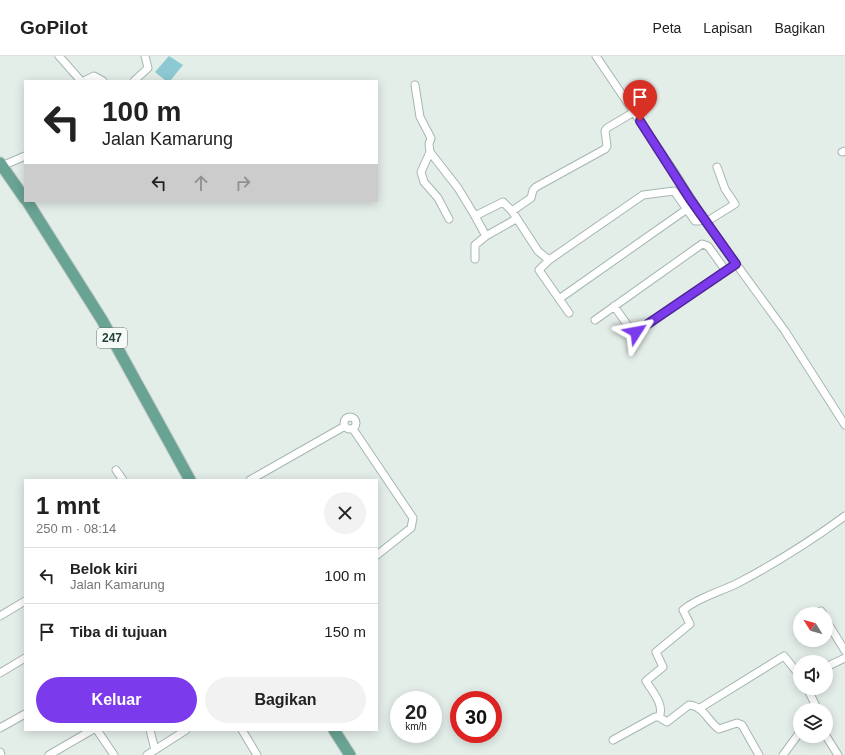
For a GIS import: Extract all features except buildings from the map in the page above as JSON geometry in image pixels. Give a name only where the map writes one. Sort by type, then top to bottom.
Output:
[{"type":"main road","name":"247","points":[[1,164],[24,197]]},
{"type":"main road","name":"247","points":[[27,202],[102,320],[189,479]]},
{"type":"main road","points":[[335,731],[350,755]]},
{"type":"street","points":[[60,56],[80,80]]},
{"type":"street","points":[[135,80],[148,68],[145,56]]},
{"type":"street","points":[[596,56],[705,220],[785,331],[845,425]]},
{"type":"street","points":[[86,80],[96,76],[102,80]]},
{"type":"street","points":[[415,84],[420,117],[431,138],[429,144],[430,152],[458,188],[486,236]]},
{"type":"street","points":[[512,211],[531,198],[533,190],[536,187],[605,149],[607,146],[605,131],[607,128],[634,112]]},
{"type":"street","points":[[430,152],[421,172],[424,182],[438,198],[448,219]]},
{"type":"street","points":[[1,164],[24,156]]},
{"type":"street","points":[[569,313],[539,270],[549,260],[646,194],[674,191],[695,221],[699,222],[735,204],[725,189],[717,167]]},
{"type":"street","points":[[475,216],[502,202],[512,211],[538,252],[549,260]]},
{"type":"street","points":[[559,299],[687,209]]},
{"type":"street","points":[[475,259],[475,245],[486,236],[516,219]]},
{"type":"street","points":[[595,320],[702,244],[708,246],[726,271]]},
{"type":"street","points":[[614,306],[631,330],[636,332],[736,264]]},
{"type":"street","points":[[345,426],[345,421],[352,418],[356,422],[353,429]]},
{"type":"street","points":[[345,426],[350,430],[353,429],[412,518],[411,528],[378,554]]},
{"type":"street","points":[[252,479],[345,426]]},
{"type":"street","points":[[116,470],[122,479]]},
{"type":"street","points":[[659,717],[661,712],[660,704],[646,681],[663,667],[655,653],[688,626],[689,620],[683,610],[706,596],[736,584],[775,563],[821,534],[845,516]]},
{"type":"street","points":[[0,616],[24,602]]},
{"type":"street","points":[[833,631],[845,651]]},
{"type":"street","points":[[700,708],[784,656],[793,667]]},
{"type":"street","points":[[833,664],[845,658]]},
{"type":"street","points":[[0,673],[24,659]]},
{"type":"street","points":[[613,740],[648,720],[659,717],[667,722],[690,705],[700,708],[719,729],[737,723],[742,724],[759,755]]},
{"type":"street","points":[[0,728],[24,715]]},
{"type":"street","points":[[49,755],[90,731]]},
{"type":"street","points":[[97,731],[114,755]]},
{"type":"street","points":[[150,731],[150,753]]},
{"type":"street","points":[[150,753],[184,731]]},
{"type":"street","points":[[243,731],[257,755]]},
{"type":"street","points":[[783,755],[793,741]]},
{"type":"street","points":[[830,743],[838,755]]},
{"type":"water","points":[[169,56],[183,65],[171,80],[165,80],[155,72]]},
{"type":"route","points":[[636,332],[736,264],[690,199],[673,170],[640,121]]}]
